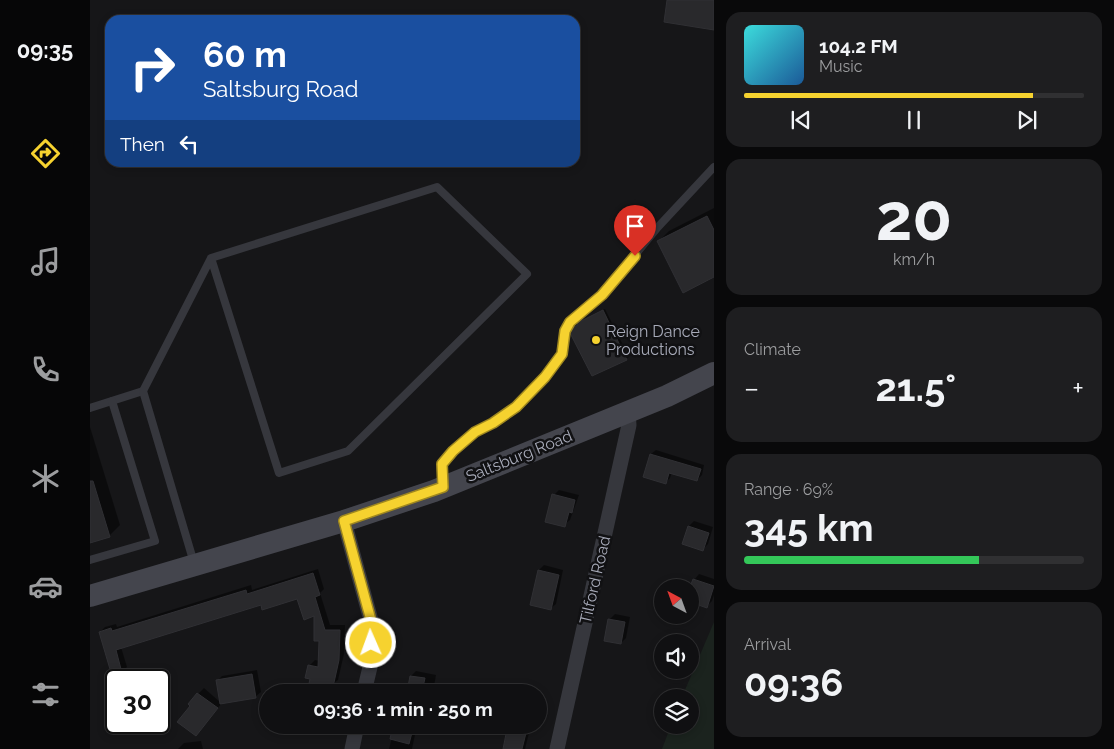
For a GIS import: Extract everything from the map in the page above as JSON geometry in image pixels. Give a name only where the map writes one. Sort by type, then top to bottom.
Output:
[{"type":"main road","name":"Saltsburg Road","points":[[90,596],[344,521],[443,487],[693,384],[714,373]]},
{"type":"street","name":"Tilford Road","points":[[557,749],[629,426],[628,411]]},
{"type":"street","points":[[344,521],[372,624],[371,663],[366,684]]},
{"type":"street","points":[[352,749],[355,734]]},
{"type":"lane","points":[[443,487],[442,464],[453,451],[475,432],[493,423],[516,407],[545,377],[562,354],[565,331],[570,322],[602,295],[658,227],[714,168]]},
{"type":"lane","points":[[194,565],[143,391],[211,258],[437,187],[527,274],[348,450],[279,473],[211,258]]},
{"type":"lane","points":[[90,408],[143,391]]},
{"type":"lane","points":[[90,560],[155,541],[112,401]]},
{"type":"shaded area","points":[[714,622],[714,749],[662,749],[668,734],[699,734],[699,689],[685,689],[690,679],[699,679],[699,657]]},
{"type":"building","points":[[667,0],[714,0],[714,30],[664,22]]},
{"type":"building","points":[[707,216],[714,230],[714,277],[683,293],[657,241]]},
{"type":"building","name":"Reign Dance Productions","points":[[603,310],[627,360],[592,376],[570,333],[578,325],[577,323]]},
{"type":"building","points":[[650,454],[701,469],[697,481],[669,473],[666,484],[643,477]]},
{"type":"building","points":[[90,481],[93,481],[110,537],[90,543]]},
{"type":"building","points":[[552,494],[575,500],[572,513],[569,512],[565,527],[545,522]]},
{"type":"building","points":[[688,526],[709,533],[703,551],[682,544]]},
{"type":"building","points":[[538,570],[559,575],[551,610],[530,605]]},
{"type":"building","points":[[313,573],[320,595],[315,597],[325,630],[340,630],[339,660],[334,684],[309,684],[310,679],[305,678],[308,665],[318,667],[319,641],[314,641],[314,616],[304,620],[297,599],[262,610],[261,605],[116,650],[121,669],[110,669],[99,632],[111,628],[112,631],[246,590],[247,594]]},
{"type":"building","points":[[699,581],[714,586],[707,608],[699,605]]},
{"type":"building","points":[[608,619],[625,622],[621,644],[604,641]]},
{"type":"building","points":[[252,674],[256,698],[220,704],[216,680]]},
{"type":"building","points":[[410,676],[425,678],[424,684],[408,684]]},
{"type":"building","points":[[197,693],[218,708],[196,736],[177,722],[190,706],[188,704]]},
{"type":"building","points":[[391,734],[412,734],[409,744],[390,739]]},
{"type":"building","points":[[506,734],[526,734],[522,749],[503,749]]},
{"type":"place","name":"Reign Dance Productions","points":[[596,340]]},
{"type":"route","points":[[371,643],[372,624],[344,521],[443,487],[442,464],[453,451],[475,432],[493,423],[516,407],[545,377],[562,354],[565,331],[570,322],[602,295],[635,256]]}]
